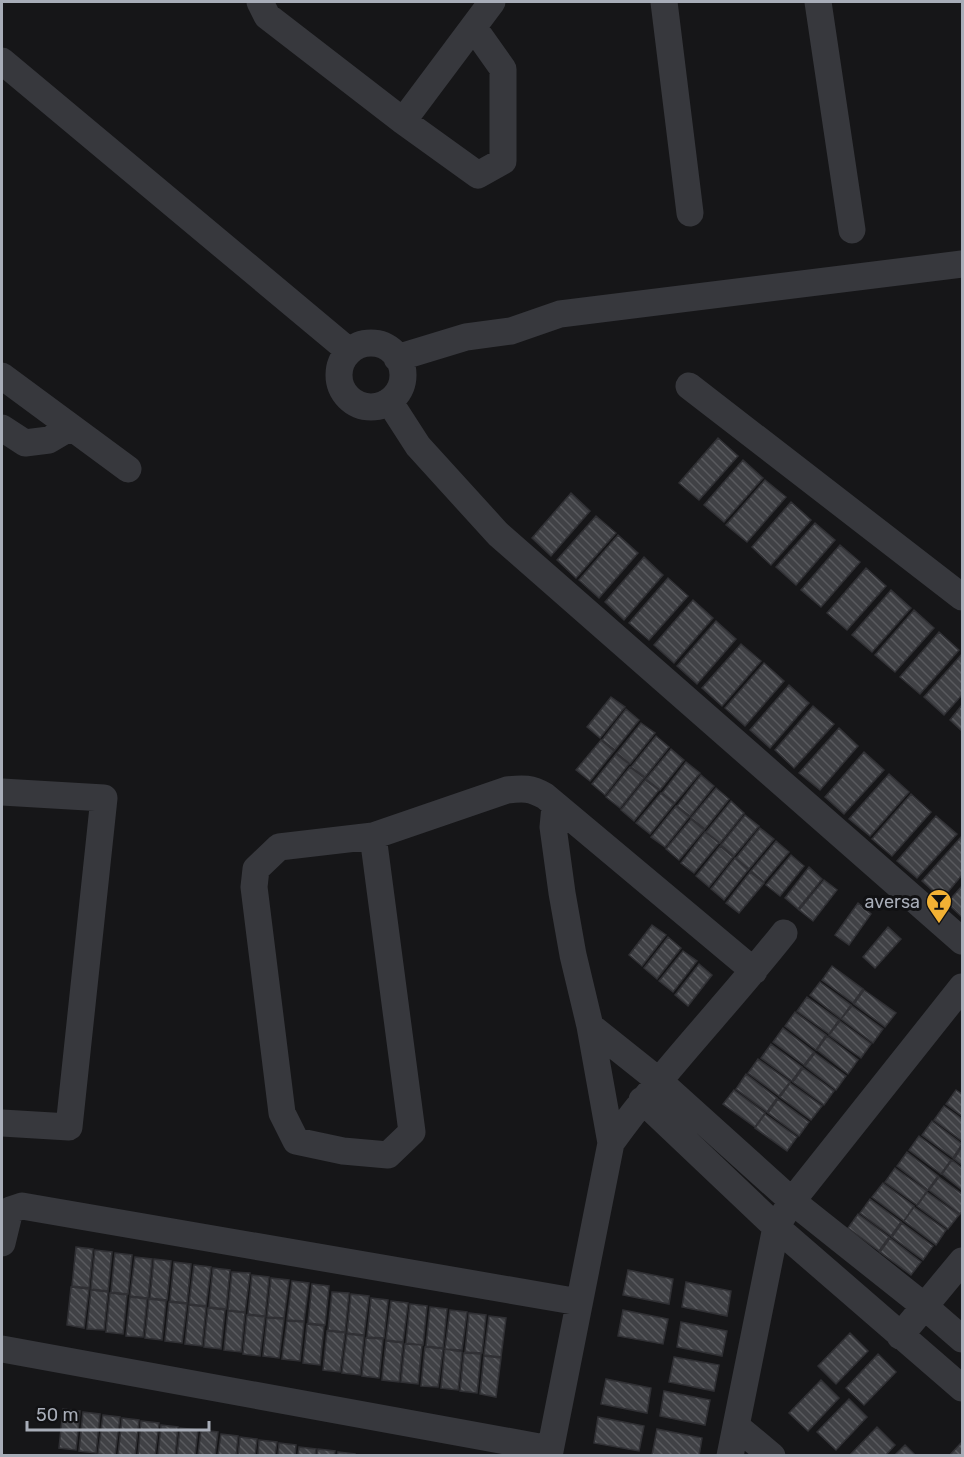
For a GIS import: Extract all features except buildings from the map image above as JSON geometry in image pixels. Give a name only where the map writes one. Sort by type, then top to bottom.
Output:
[{"type":"street","points":[[260,2],[267,16],[403,121],[478,175],[503,161],[503,69],[474,28]]},
{"type":"street","points":[[403,121],[492,2]]},
{"type":"street","points":[[664,2],[690,213]]},
{"type":"street","points":[[818,2],[852,230]]},
{"type":"street","points":[[2,61],[349,351]]},
{"type":"street","points":[[397,357],[466,337],[511,331],[560,314],[963,264]]},
{"type":"street","points":[[370,343],[385,346],[397,357],[402,380],[395,396],[382,405],[366,407],[358,405],[346,395],[339,380],[339,372],[344,357],[349,351],[355,346],[370,343]]},
{"type":"street","points":[[2,376],[128,469]]},
{"type":"street","points":[[689,386],[963,597]]},
{"type":"street","points":[[389,401],[418,446],[498,534],[963,941]]},
{"type":"street","points":[[2,428],[25,443],[50,440],[70,427]]},
{"type":"street","points":[[373,836],[412,1132],[388,1155],[343,1151],[296,1142],[282,1113],[254,887],[256,869],[279,847],[373,836],[507,790],[525,787],[545,796],[754,971]]},
{"type":"street","points":[[2,792],[104,798],[69,1127],[2,1124]]},
{"type":"street","points":[[2,1349],[550,1452],[611,1143],[590,1026],[573,955],[562,893],[553,827],[555,806]]},
{"type":"street","points":[[611,1143],[650,1091],[784,933]]},
{"type":"street","points":[[730,1455],[776,1227],[792,1202],[963,987]]},
{"type":"street","points":[[590,1026],[776,1227],[963,1388]]},
{"type":"street","points":[[650,1091],[963,1339]]},
{"type":"street","points":[[2,1243],[10,1210],[22,1206],[579,1302]]},
{"type":"street","points":[[900,1336],[963,1261]]},
{"type":"street","points":[[736,1426],[772,1455]]},
{"type":"place","name":"aversa","points":[[939,925]]}]
